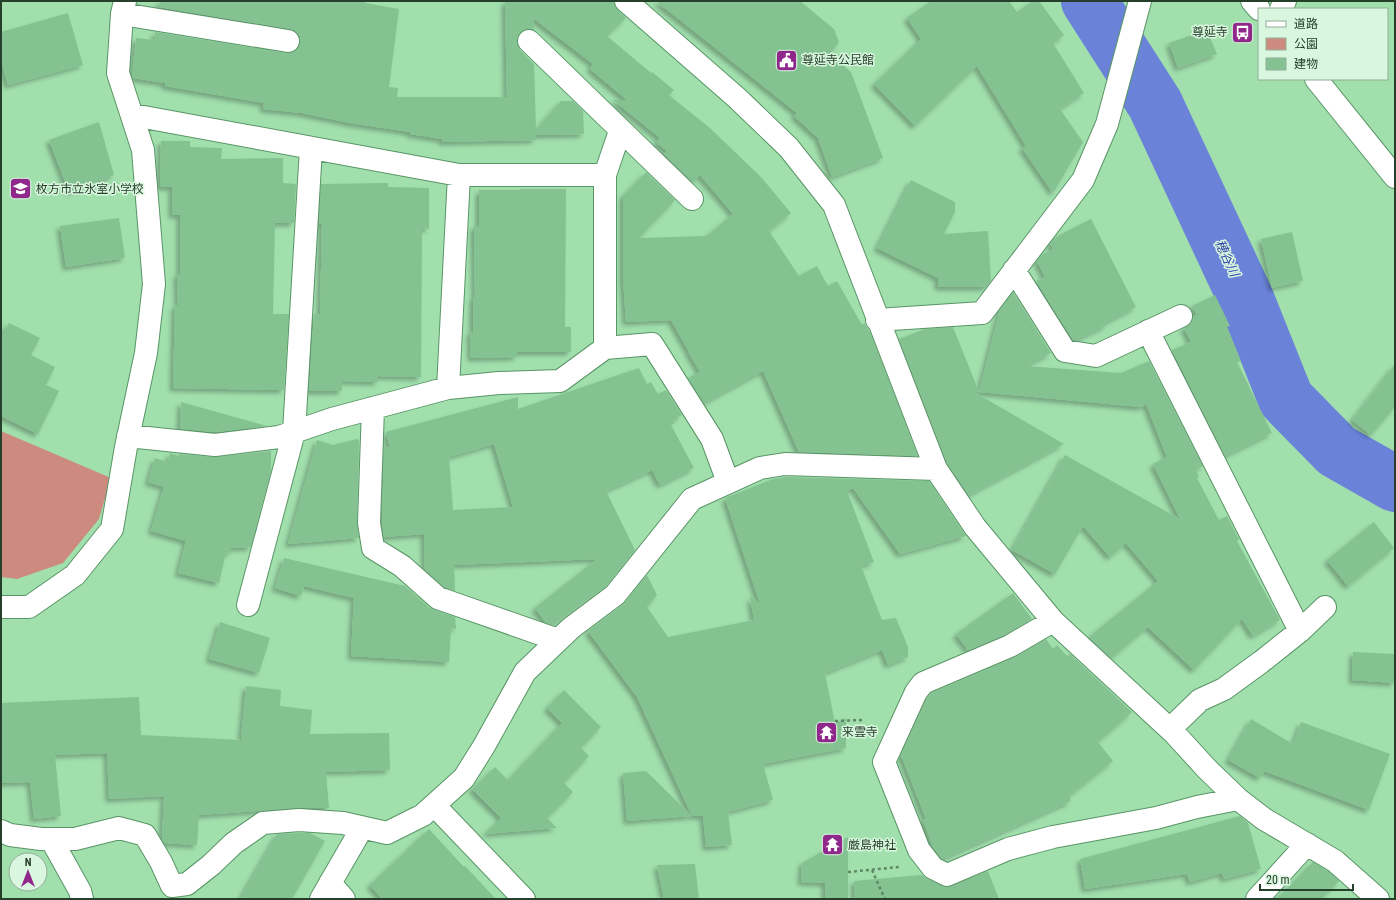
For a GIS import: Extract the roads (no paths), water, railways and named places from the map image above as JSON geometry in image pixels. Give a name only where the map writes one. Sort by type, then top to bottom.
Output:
[{"type":"street","points":[[626,1],[738,98],[789,148],[834,205],[877,320],[936,469],[975,526],[1053,621],[1170,729],[1206,768],[1238,799],[1264,819],[1334,861],[1378,899]]},
{"type":"street","points":[[877,320],[982,313],[1083,180],[1107,124],[1140,1]]},
{"type":"street","points":[[1,607],[29,608],[75,575],[112,529],[128,436],[146,353],[154,284],[143,150],[133,115],[118,73],[123,7],[288,41]]},
{"type":"street","points":[[529,41],[620,131],[692,199]]},
{"type":"street","points":[[1317,80],[1395,177]]},
{"type":"street","points":[[133,115],[459,175],[605,175]]},
{"type":"street","points":[[605,348],[605,175],[620,131]]},
{"type":"street","points":[[248,605],[294,432],[311,148]]},
{"type":"street","points":[[448,388],[459,175]]},
{"type":"street","points":[[1014,270],[1065,351],[1096,356],[1181,316]]},
{"type":"street","points":[[1148,331],[1300,631]]},
{"type":"street","points":[[128,436],[215,445],[279,437],[332,419],[448,388],[498,383],[560,381],[605,348],[652,344],[712,439],[728,482]]},
{"type":"street","points":[[373,408],[369,523],[373,548],[402,566],[438,598],[558,640]]},
{"type":"street","points":[[1,831],[10,835],[51,840],[75,839],[119,828],[145,835],[161,862],[172,886],[187,884],[212,865],[234,843],[263,824],[299,820],[343,824],[387,833],[423,815],[464,778],[484,746],[525,672],[571,628],[615,595],[692,499],[760,468],[785,464],[936,469]]},
{"type":"street","points":[[1170,729],[1200,700],[1224,689],[1300,631],[1325,607]]},
{"type":"street","points":[[1053,621],[1010,646],[923,683],[916,692],[884,762],[919,850],[933,868],[947,875],[1008,849],[1038,841],[1087,830],[1156,818],[1197,807],[1238,799]]},
{"type":"street","points":[[434,805],[524,899]]},
{"type":"street","points":[[344,899],[326,891],[362,828]]},
{"type":"street","points":[[51,840],[80,891],[82,899]]},
{"type":"street","points":[[1257,899],[1307,844]]},
{"type":"waterway","name":"穂谷川","points":[[1089,1],[1155,104],[1246,299],[1286,399],[1337,451],[1395,484]]},
{"type":"place","name":"尊延寺","points":[[1243,32]]},
{"type":"place","name":"尊延寺公民館","points":[[786,60]]},
{"type":"place","name":"枚方市立氷室小学校","points":[[20,189]]},
{"type":"place","name":"来雲寺","points":[[827,732]]},
{"type":"place","name":"厳島神社","points":[[833,845]]}]
